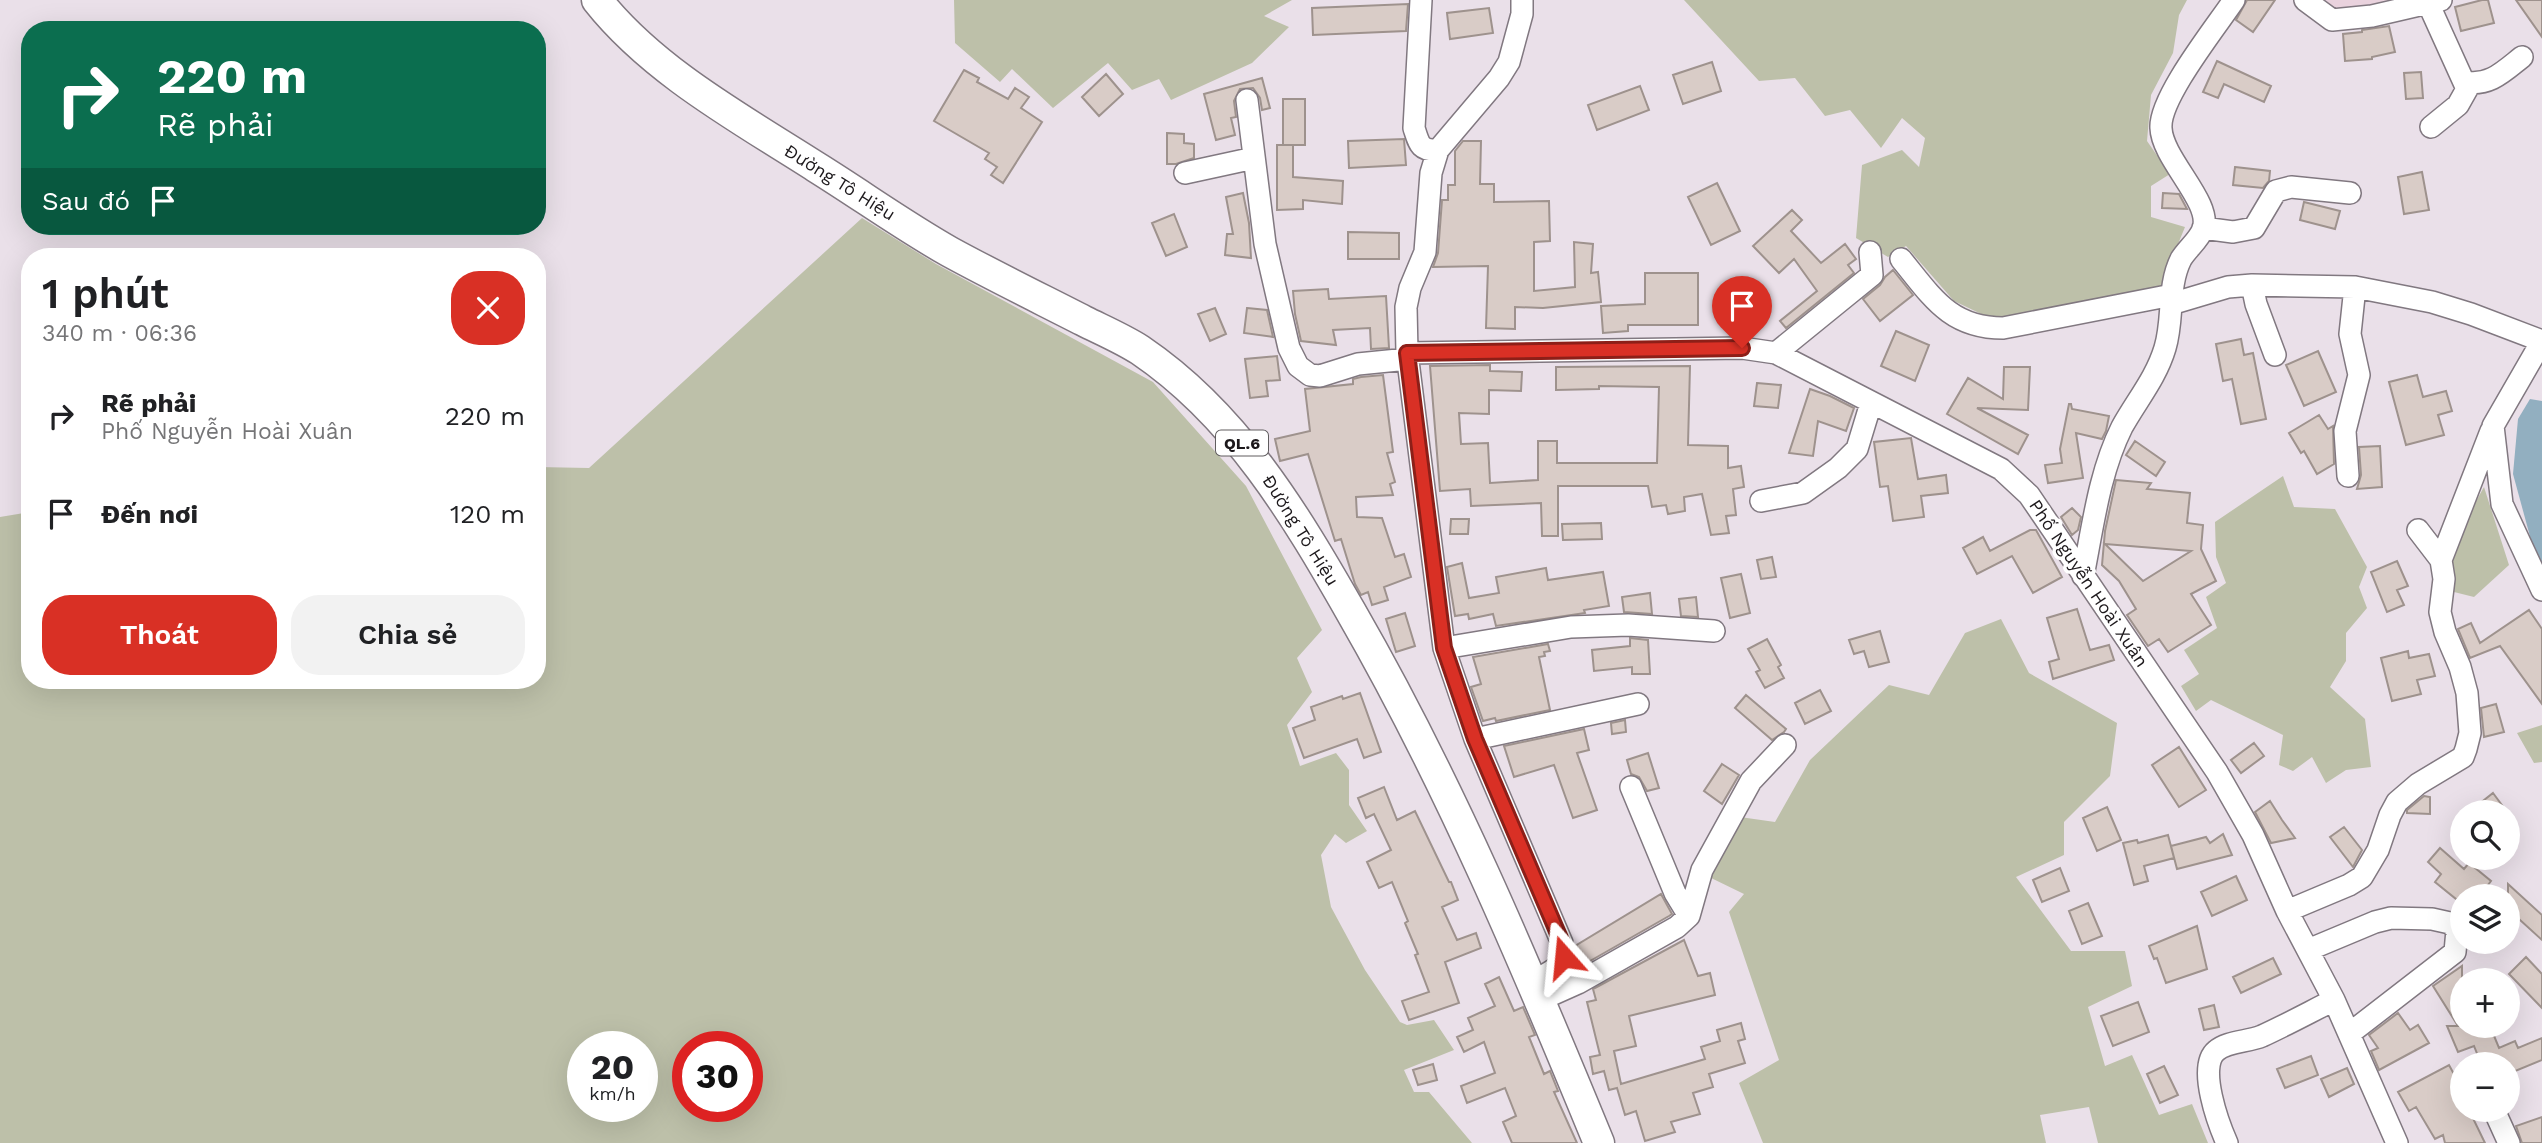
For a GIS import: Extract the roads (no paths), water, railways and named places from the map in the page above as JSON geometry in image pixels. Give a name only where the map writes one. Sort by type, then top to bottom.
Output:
[{"type":"highway","name":"Đường Tô Hiệu","points":[[597,0],[613,20],[653,56],[720,106],[948,251],[1137,348],[1186,385],[1227,425],[1266,473],[1292,512],[1405,708],[1536,991],[1599,1143]]},
{"type":"street","points":[[1421,0],[1414,128],[1420,145],[1428,150],[1438,150]]},
{"type":"street","points":[[1522,0],[1522,13],[1509,62],[1499,78],[1438,150],[1431,173],[1425,252],[1410,288],[1406,307],[1407,356],[1444,648],[1475,739],[1562,943],[1564,957],[1536,991]]},
{"type":"street","points":[[2083,576],[2105,471],[2122,427],[2154,376],[2166,346],[2171,300],[2181,260],[2203,228],[2203,215],[2192,189],[2168,155],[2161,127],[2169,96],[2234,0]]},
{"type":"street","points":[[2305,0],[2332,20],[2372,16],[2435,2],[2468,89],[2458,105],[2431,127]]},
{"type":"street","points":[[2465,82],[2486,82],[2522,57]]},
{"type":"street","points":[[1185,173],[1254,158],[1247,100]]},
{"type":"street","name":"Phố Nguyễn Hoài Xuân","points":[[1254,158],[1265,244],[1289,348],[1298,366],[1310,375],[1320,376],[1358,364],[1407,356],[1742,348],[1776,353],[2001,469],[2029,495],[2217,772],[2253,835],[2287,911],[2334,1000],[2397,1143]]},
{"type":"street","points":[[2203,228],[2232,232],[2254,228],[2276,191],[2291,187],[2350,193]]},
{"type":"street","points":[[1776,353],[1872,275],[1870,253]]},
{"type":"street","points":[[1901,259],[1941,307],[1962,322],[1986,328],[2003,328],[2252,285],[2356,287],[2432,302],[2542,341],[2493,426],[2441,560]]},
{"type":"street","points":[[2252,285],[2256,304],[2275,355]]},
{"type":"street","points":[[2348,476],[2345,431],[2358,374],[2350,334],[2356,287]]},
{"type":"street","points":[[1761,501],[1803,493],[1838,468],[1857,449],[1871,403]]},
{"type":"street","points":[[2493,426],[2502,504],[2542,590]]},
{"type":"street","points":[[2287,911],[2362,877],[2378,850],[2390,815],[2398,802],[2418,784],[2463,757],[2470,733],[2469,705],[2460,667],[2450,647],[2440,612],[2444,579],[2441,560],[2417,530]]},
{"type":"street","points":[[1444,648],[1571,627],[1628,625],[1714,631]]},
{"type":"street","points":[[1475,739],[1637,704]]},
{"type":"street","points":[[1536,991],[1578,983],[1677,927],[1689,916],[1702,870],[1715,844],[1751,781],[1785,745]]},
{"type":"street","points":[[1631,787],[1675,893],[1689,916]]},
{"type":"street","points":[[2308,950],[2391,918],[2432,919],[2450,923],[2457,930],[2455,952],[2447,960],[2417,980],[2349,1034]]},
{"type":"street","points":[[2227,1143],[2212,1099],[2210,1066],[2216,1050],[2261,1036],[2334,1000]]},
{"type":"street","points":[[2499,1122],[2509,1143]]},
{"type":"water","points":[[2530,399],[2542,401],[2542,564],[2534,551],[2513,474],[2518,419]]}]
